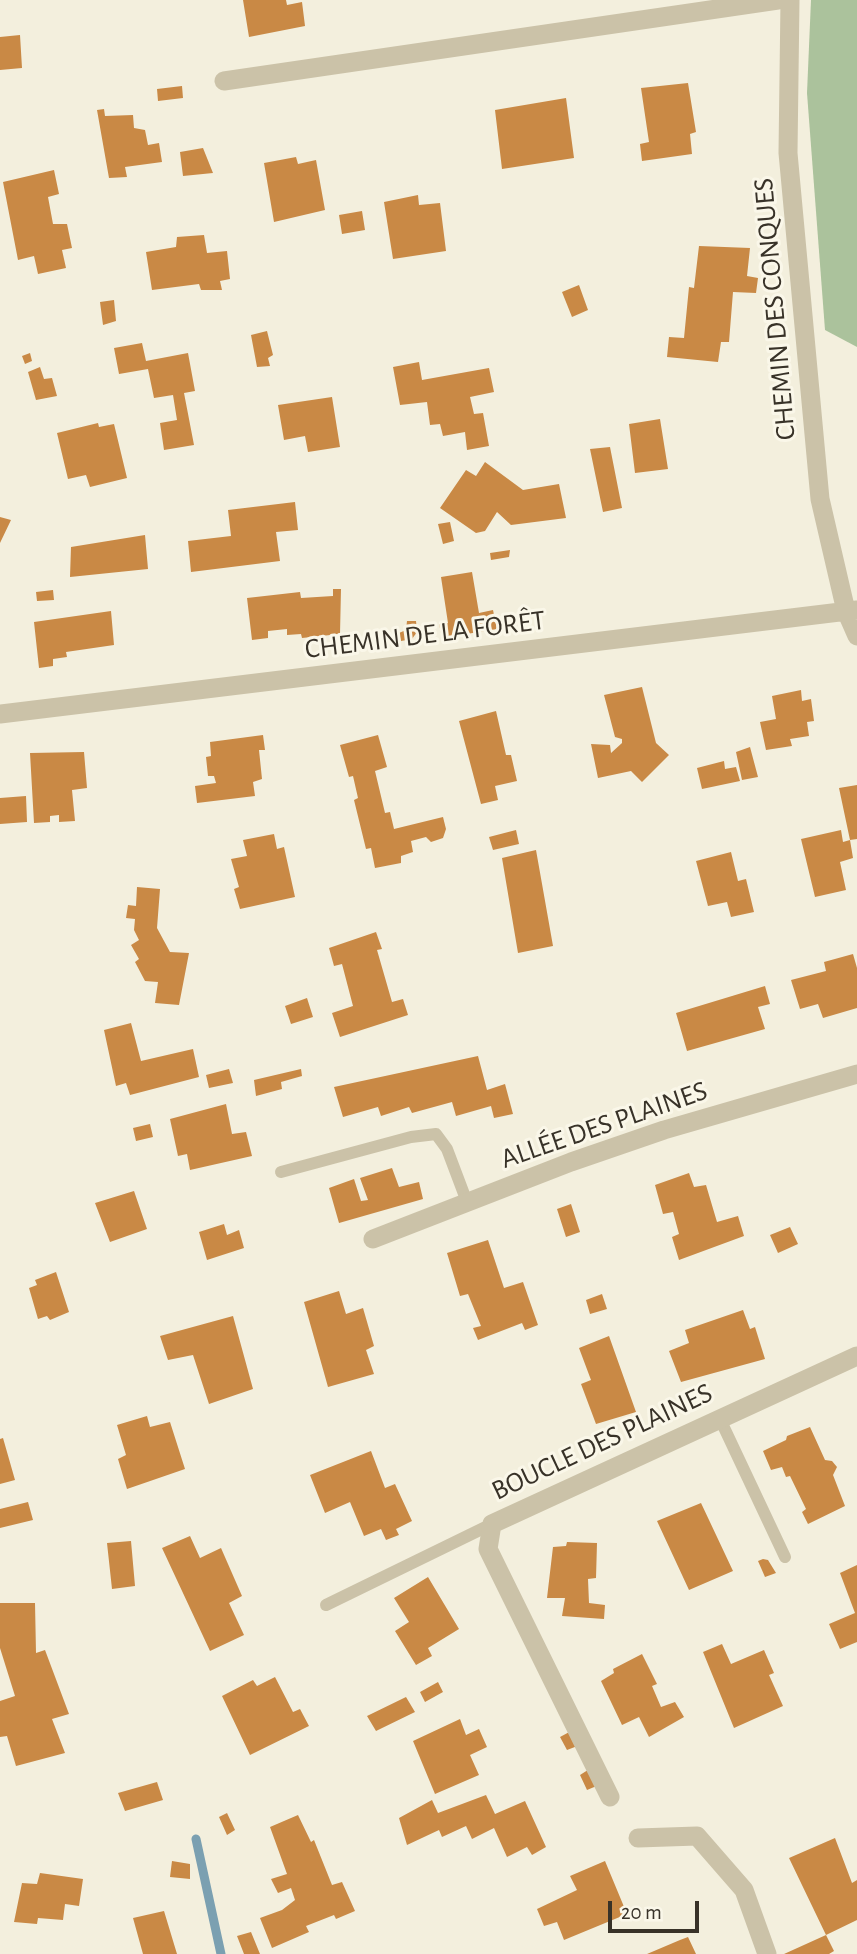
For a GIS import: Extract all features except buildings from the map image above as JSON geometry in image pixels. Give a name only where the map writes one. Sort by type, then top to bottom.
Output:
[{"type":"street","points":[[224,81],[778,0]]},
{"type":"street","name":"CHEMIN DES CONQUES","points":[[790,0],[788,153],[820,499],[857,636]]},
{"type":"street","name":"CHEMIN DE LA FORÊT","points":[[0,714],[851,610]]},
{"type":"street","name":"ALLÉE DES PLAINES","points":[[373,1238],[664,1130],[857,1074]]},
{"type":"street","name":"BOUCLE DES PLAINES","points":[[610,1797],[488,1549],[492,1524],[857,1356]]},
{"type":"street","points":[[638,1838],[697,1836],[744,1890],[767,1954]]},
{"type":"lane","points":[[281,1172],[411,1137],[436,1134],[447,1149],[467,1202]]},
{"type":"lane","points":[[720,1419],[785,1557]]},
{"type":"lane","points":[[326,1605],[492,1524]]},
{"type":"green space","points":[[811,0],[857,0],[857,347],[825,330],[807,93]]},
{"type":"waterway","points":[[196,1839],[221,1954]]}]
